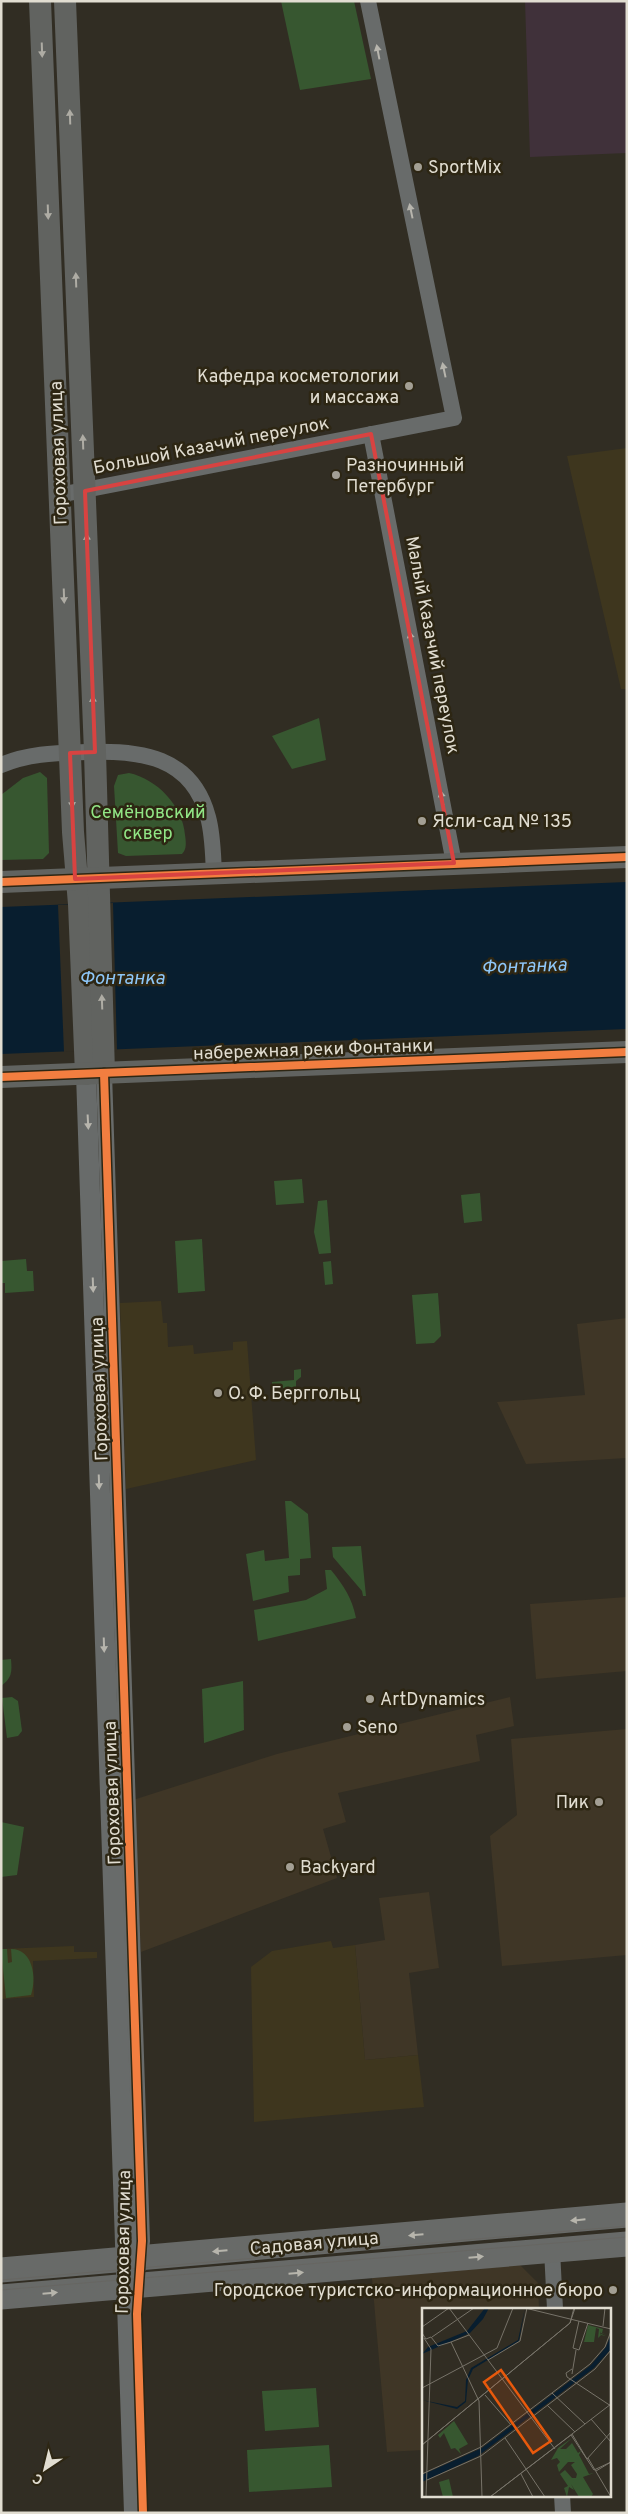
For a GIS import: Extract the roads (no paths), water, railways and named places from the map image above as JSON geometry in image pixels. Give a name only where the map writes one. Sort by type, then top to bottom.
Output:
[{"type":"main road","name":"Гороховая улица","points":[[40,1],[75,879],[89,903]]},
{"type":"main road","name":"Гороховая улица","points":[[65,1],[99,878],[89,903]]},
{"type":"main road","points":[[1,882],[627,857]]},
{"type":"main road","points":[[89,903],[94,1062]]},
{"type":"main road","name":"набережная реки Фонтанки","points":[[1,1077],[94,1062],[627,1052]]},
{"type":"main road","name":"Садовая улица","points":[[1,2270],[424,2235],[627,2215]]},
{"type":"main road","name":"Садовая улица","points":[[1,2297],[627,2244]]},
{"type":"street","name":"Большой Казачий переулок","points":[[60,495],[454,418],[368,1]]},
{"type":"street","name":"Малый Казачий переулок","points":[[372,434],[454,864]]},
{"type":"street","points":[[1,765],[20,757],[39,754],[95,752],[142,754],[167,762],[182,773],[195,789],[209,818],[214,874]]},
{"type":"street","name":"Гороховая улица","points":[[94,1062],[132,2258],[134,2513]]},
{"type":"street","points":[[552,2250],[555,2308]]},
{"type":"street","name":"Гороховая улица","points":[[131,2287],[143,2513]]},
{"type":"street","points":[[562,2496],[563,2513]]},
{"type":"water","name":"Фонтанка","points":[[627,882],[627,1029],[1,1054],[1,907]]},
{"type":"tram line","points":[[1,2280],[627,2226]]},
{"type":"tram line","points":[[1,2290],[627,2237]]},
{"type":"place","name":"SportMix","points":[[418,167]]},
{"type":"place","name":"Кафедра косметологии и массажа","points":[[409,386]]},
{"type":"place","name":"Разночинный Петербург","points":[[336,475]]},
{"type":"place","name":"Ясли-сад № 135","points":[[422,821]]},
{"type":"place","name":"О. Ф. Берггольц","points":[[218,1393]]},
{"type":"place","name":"ArtDynamics","points":[[370,1699]]},
{"type":"place","name":"Seno","points":[[347,1727]]},
{"type":"place","name":"Пик","points":[[599,1802]]},
{"type":"place","name":"Backyard","points":[[290,1867]]},
{"type":"place","name":"Городское туристско-информационное бюро","points":[[613,2290]]},
{"type":"park label","name":"Семёновский сквер","points":[[148,822]]}]
